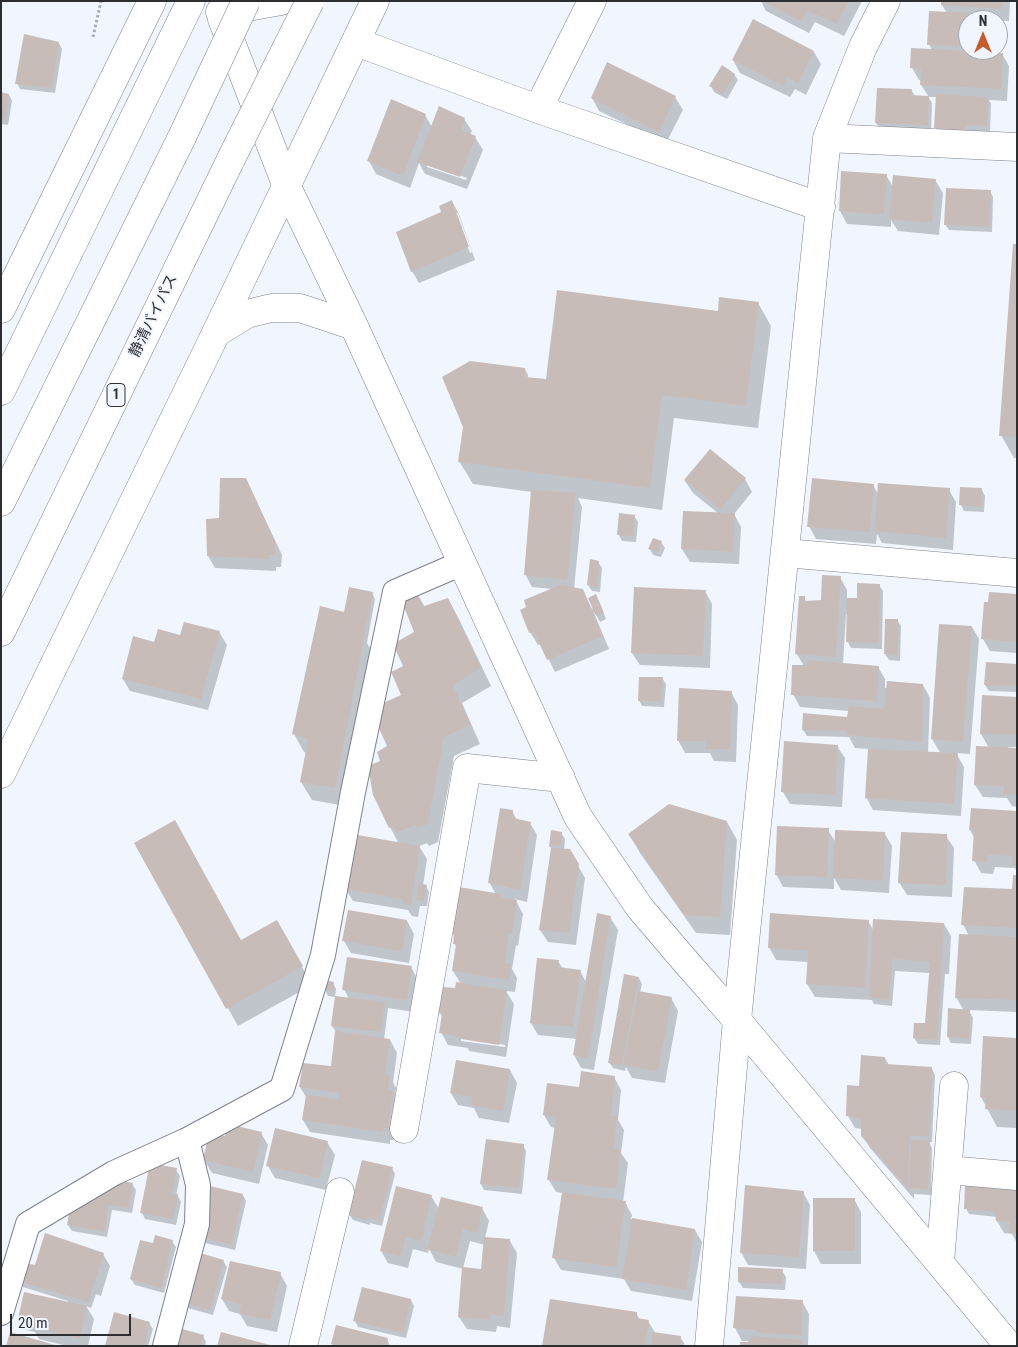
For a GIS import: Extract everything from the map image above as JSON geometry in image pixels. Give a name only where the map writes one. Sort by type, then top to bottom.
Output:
[{"type":"main road","points":[[1,309],[152,1]]},
{"type":"main road","points":[[1,391],[191,1]]},
{"type":"main road","points":[[1,502],[182,137],[246,1]]},
{"type":"main road","points":[[281,1],[217,7],[287,187],[354,326],[578,817],[640,908],[737,1020],[1009,1346]]},
{"type":"main road","name":"静清バイパス","points":[[1,632],[231,158],[310,1]]},
{"type":"main road","points":[[1,774],[287,187],[375,1]]},
{"type":"main road","points":[[538,109],[592,1]]},
{"type":"main road","points":[[709,1346],[737,1020],[827,138],[864,47],[886,1]]},
{"type":"main road","points":[[356,42],[538,109],[820,207]]},
{"type":"main road","points":[[827,138],[1017,147]]},
{"type":"main road","points":[[216,332],[247,314],[271,308],[300,308],[354,326]]},
{"type":"main road","points":[[785,553],[1017,573]]},
{"type":"main road","points":[[404,1129],[467,768],[560,778]]},
{"type":"main road","points":[[940,1263],[954,1086]]},
{"type":"main road","points":[[948,1170],[1017,1176]]},
{"type":"main road","points":[[303,1346],[340,1192]]},
{"type":"lane","points":[[1,1313],[28,1224],[114,1173],[187,1140],[282,1089],[323,955],[395,592],[462,563]]},
{"type":"lane","points":[[165,1346],[196,1224],[198,1185],[187,1140]]},
{"type":"building","points":[[763,1],[849,1],[837,24],[808,11],[801,21]]},
{"type":"building","points":[[941,1],[1003,1],[1002,9],[941,5]]},
{"type":"building","points":[[929,11],[958,12],[958,46],[927,45]]},
{"type":"building","points":[[753,19],[814,51],[798,83],[787,77],[783,86],[732,60]]},
{"type":"building","points":[[24,34],[59,42],[52,88],[15,84]]},
{"type":"building","points":[[911,48],[958,51],[958,60],[1003,60],[1001,89],[920,85],[921,69],[910,68]]},
{"type":"building","points":[[607,62],[676,96],[659,132],[591,98]]},
{"type":"building","points":[[722,65],[735,74],[723,94],[709,86]]},
{"type":"building","points":[[877,88],[912,89],[911,95],[929,96],[928,125],[875,123]]},
{"type":"building","points":[[1,92],[9,94],[5,120],[1,119]]},
{"type":"building","points":[[936,94],[988,97],[987,126],[965,125],[965,130],[934,128]]},
{"type":"building","points":[[391,99],[426,114],[403,176],[367,161]]},
{"type":"building","points":[[439,106],[465,118],[461,130],[476,136],[460,177],[417,162]]},
{"type":"building","points":[[841,171],[887,174],[884,215],[839,211]]},
{"type":"building","points":[[893,175],[936,179],[932,223],[889,219]]},
{"type":"building","points":[[946,188],[991,190],[989,227],[944,225]]},
{"type":"building","points":[[452,200],[469,247],[411,272],[396,232],[441,212],[439,206]]},
{"type":"building","points":[[1013,244],[1017,244],[1017,437],[999,436]]},
{"type":"building","points":[[557,290],[718,311],[719,297],[759,302],[746,406],[662,395],[650,488],[458,462],[463,427],[442,377],[470,361],[525,368],[525,377],[546,379]]},
{"type":"building","points":[[710,449],[746,478],[721,509],[684,480]]},
{"type":"building","points":[[220,478],[246,478],[275,541],[275,555],[269,555],[269,559],[207,556],[206,519],[219,518]]},
{"type":"building","points":[[812,478],[874,484],[870,532],[807,527]]},
{"type":"building","points":[[878,483],[950,488],[946,538],[874,531]]},
{"type":"building","points":[[960,487],[982,488],[981,507],[959,505]]},
{"type":"building","points":[[531,490],[576,493],[567,580],[524,575]]},
{"type":"building","points":[[683,511],[735,513],[733,552],[681,549]]},
{"type":"building","points":[[619,513],[635,515],[633,536],[617,535]]},
{"type":"building","points":[[653,538],[662,541],[658,552],[648,549]]},
{"type":"building","points":[[590,559],[599,561],[597,587],[587,585]]},
{"type":"building","points":[[822,575],[841,576],[836,657],[795,654],[799,596],[805,596],[805,601],[821,600]]},
{"type":"building","points":[[857,583],[880,584],[879,643],[846,642],[847,598],[857,598]]},
{"type":"building","points":[[560,585],[583,589],[603,636],[547,660],[534,632],[529,633],[520,610],[526,607],[524,600]]},
{"type":"building","points":[[349,587],[373,592],[335,788],[300,782],[308,739],[292,734],[320,606],[344,612]]},
{"type":"building","points":[[634,587],[706,590],[703,656],[631,653]]},
{"type":"building","points":[[989,592],[1017,594],[1017,642],[981,639],[984,602],[988,602]]},
{"type":"building","points":[[596,594],[604,613],[596,616],[588,598]]},
{"type":"building","points":[[418,595],[424,606],[448,598],[481,668],[453,685],[471,725],[444,737],[428,824],[417,828],[416,825],[397,832],[394,826],[389,828],[373,795],[368,766],[380,761],[377,752],[387,746],[376,722],[379,705],[401,695],[391,672],[403,666],[393,644],[414,632],[402,602]]},
{"type":"building","points":[[885,619],[898,619],[897,655],[884,654]]},
{"type":"building","points":[[184,622],[220,631],[201,699],[122,679],[133,636],[154,642],[158,629],[180,635]]},
{"type":"building","points":[[939,624],[972,626],[963,742],[931,739]]},
{"type":"building","points":[[807,660],[879,666],[877,701],[791,695],[792,665],[807,665]]},
{"type":"building","points":[[986,662],[1017,664],[1017,686],[984,685]]},
{"type":"building","points":[[639,677],[663,677],[661,701],[638,701]]},
{"type":"building","points":[[887,681],[923,684],[922,742],[847,735],[846,731],[802,730],[803,713],[847,717],[849,706],[884,709]]},
{"type":"building","points":[[679,688],[732,691],[730,749],[705,749],[705,741],[677,741]]},
{"type":"building","points":[[982,695],[1017,697],[1017,735],[980,734]]},
{"type":"building","points":[[784,741],[838,745],[835,795],[781,792]]},
{"type":"building","points":[[976,746],[1017,748],[1017,795],[1003,794],[1004,786],[974,785]]},
{"type":"building","points":[[868,749],[958,753],[954,804],[865,798]]},
{"type":"building","points":[[669,804],[727,821],[720,917],[684,915],[628,834]]},
{"type":"building","points":[[500,808],[513,810],[513,818],[531,822],[520,890],[488,883]]},
{"type":"building","points":[[971,808],[1017,811],[1017,865],[1012,865],[1012,856],[988,855],[987,862],[972,861],[974,830],[969,830]]},
{"type":"building","points":[[175,820],[241,940],[277,920],[303,966],[226,1009],[134,843]]},
{"type":"building","points":[[777,826],[829,828],[827,877],[775,875]]},
{"type":"building","points":[[551,830],[562,832],[561,845],[549,847]]},
{"type":"building","points":[[835,830],[885,832],[883,881],[833,878]]},
{"type":"building","points":[[901,832],[947,834],[946,885],[898,883]]},
{"type":"building","points":[[352,834],[420,846],[411,905],[403,904],[403,899],[344,889]]},
{"type":"building","points":[[551,848],[570,849],[579,864],[569,933],[539,930]]},
{"type":"building","points":[[1013,875],[1017,875],[1017,928],[961,925],[964,887],[1012,889]]},
{"type":"building","points":[[419,883],[427,885],[424,901],[416,900]]},
{"type":"building","points":[[459,887],[501,894],[501,897],[517,900],[512,934],[509,933],[505,963],[511,964],[509,980],[452,971],[456,944],[453,944],[454,934],[452,934]]},
{"type":"building","points":[[348,910],[407,920],[402,951],[342,941]]},
{"type":"building","points":[[597,913],[611,916],[588,1058],[573,1055]]},
{"type":"building","points":[[770,913],[869,920],[865,988],[806,984],[808,951],[768,948]]},
{"type":"building","points":[[873,919],[944,923],[937,1040],[913,1038],[914,1023],[925,1023],[930,962],[892,959],[889,1000],[869,998]]},
{"type":"building","points":[[959,934],[1017,937],[1017,1000],[955,998]]},
{"type":"building","points":[[347,957],[412,966],[407,1000],[342,990]]},
{"type":"building","points":[[537,958],[559,960],[558,967],[581,970],[573,1027],[530,1023]]},
{"type":"building","points":[[624,974],[639,977],[622,1065],[608,1063]]},
{"type":"building","points":[[324,980],[334,982],[333,991],[324,990]]},
{"type":"building","points":[[456,982],[507,990],[499,1045],[461,1039],[461,1037],[439,1033],[442,1014],[438,1013],[443,987],[455,988]]},
{"type":"building","points":[[638,991],[672,997],[658,1071],[623,1065]]},
{"type":"building","points":[[335,996],[385,1002],[381,1032],[331,1026]]},
{"type":"building","points":[[948,1008],[970,1010],[969,1039],[947,1037]]},
{"type":"building","points":[[335,1031],[390,1039],[385,1074],[390,1075],[388,1090],[393,1091],[388,1128],[384,1128],[383,1132],[302,1120],[306,1095],[339,1099],[339,1093],[299,1087],[303,1063],[331,1066]]},
{"type":"building","points":[[983,1036],[1017,1038],[1017,1111],[985,1109],[986,1098],[980,1097]]},
{"type":"building","points":[[861,1055],[885,1057],[885,1064],[932,1067],[929,1136],[910,1136],[908,1188],[861,1136],[861,1118],[846,1116],[847,1085],[859,1086]]},
{"type":"building","points":[[456,1060],[510,1069],[503,1111],[471,1105],[472,1097],[450,1093]]},
{"type":"building","points":[[581,1071],[615,1076],[611,1116],[617,1116],[614,1149],[621,1150],[616,1189],[547,1180],[556,1117],[543,1115],[547,1083],[579,1087]]},
{"type":"building","points":[[228,1124],[262,1132],[253,1172],[203,1160],[209,1133],[225,1136]]},
{"type":"building","points":[[275,1128],[328,1141],[319,1178],[266,1166]]},
{"type":"building","points":[[486,1139],[524,1144],[519,1188],[480,1184]]},
{"type":"building","points":[[911,1140],[930,1141],[928,1189],[909,1188]]},
{"type":"building","points":[[362,1160],[393,1167],[379,1221],[367,1217],[367,1220],[348,1215]]},
{"type":"building","points":[[150,1163],[177,1168],[172,1194],[178,1194],[173,1219],[140,1213]]},
{"type":"building","points":[[117,1180],[133,1183],[129,1208],[109,1205],[104,1232],[67,1225],[70,1207],[78,1201],[88,1203],[90,1192],[102,1194],[104,1184],[116,1186]]},
{"type":"building","points":[[206,1185],[243,1194],[232,1245],[200,1237]]},
{"type":"building","points":[[745,1185],[804,1191],[799,1257],[740,1253]]},
{"type":"building","points":[[965,1185],[1017,1188],[1017,1233],[1010,1233],[1010,1222],[996,1221],[995,1212],[964,1209]]},
{"type":"building","points":[[396,1186],[432,1195],[421,1241],[406,1237],[401,1256],[380,1251]]},
{"type":"building","points":[[562,1192],[626,1201],[616,1267],[552,1258]]},
{"type":"building","points":[[441,1197],[483,1207],[477,1233],[463,1229],[456,1257],[427,1249]]},
{"type":"building","points":[[813,1198],[855,1198],[855,1251],[813,1251]]},
{"type":"building","points":[[632,1218],[695,1229],[686,1290],[622,1279]]},
{"type":"building","points":[[45,1233],[104,1253],[88,1302],[18,1281],[24,1263],[35,1265]]},
{"type":"building","points":[[155,1235],[173,1240],[161,1288],[130,1279],[140,1240],[153,1243]]},
{"type":"building","points":[[484,1237],[510,1239],[504,1316],[490,1314],[490,1320],[458,1317],[462,1267],[481,1269]]},
{"type":"building","points":[[193,1251],[224,1260],[210,1310],[179,1302]]},
{"type":"building","points":[[230,1261],[281,1272],[270,1320],[239,1314],[241,1304],[221,1299]]},
{"type":"building","points":[[738,1267],[783,1269],[782,1284],[738,1282]]},
{"type":"building","points":[[362,1287],[411,1299],[403,1333],[353,1321]]},
{"type":"building","points":[[24,1292],[87,1306],[80,1338],[30,1327],[31,1321],[18,1318]]},
{"type":"building","points":[[736,1296],[803,1300],[801,1336],[733,1328]]},
{"type":"building","points":[[550,1299],[637,1312],[637,1318],[649,1320],[645,1346],[542,1346]]},
{"type":"building","points":[[114,1312],[150,1322],[144,1346],[105,1346]]},
{"type":"building","points":[[336,1325],[388,1338],[386,1346],[338,1346],[331,1344]]},
{"type":"building","points":[[175,1327],[204,1335],[201,1346],[170,1346]]},
{"type":"building","points":[[10,1332],[55,1345],[55,1346],[6,1346]]},
{"type":"building","points":[[221,1332],[270,1345],[270,1346],[217,1346]]},
{"type":"building","points":[[653,1332],[681,1336],[680,1346],[651,1346]]},
{"type":"building","points":[[751,1336],[802,1340],[802,1346],[740,1346],[740,1342],[749,1342]]}]
